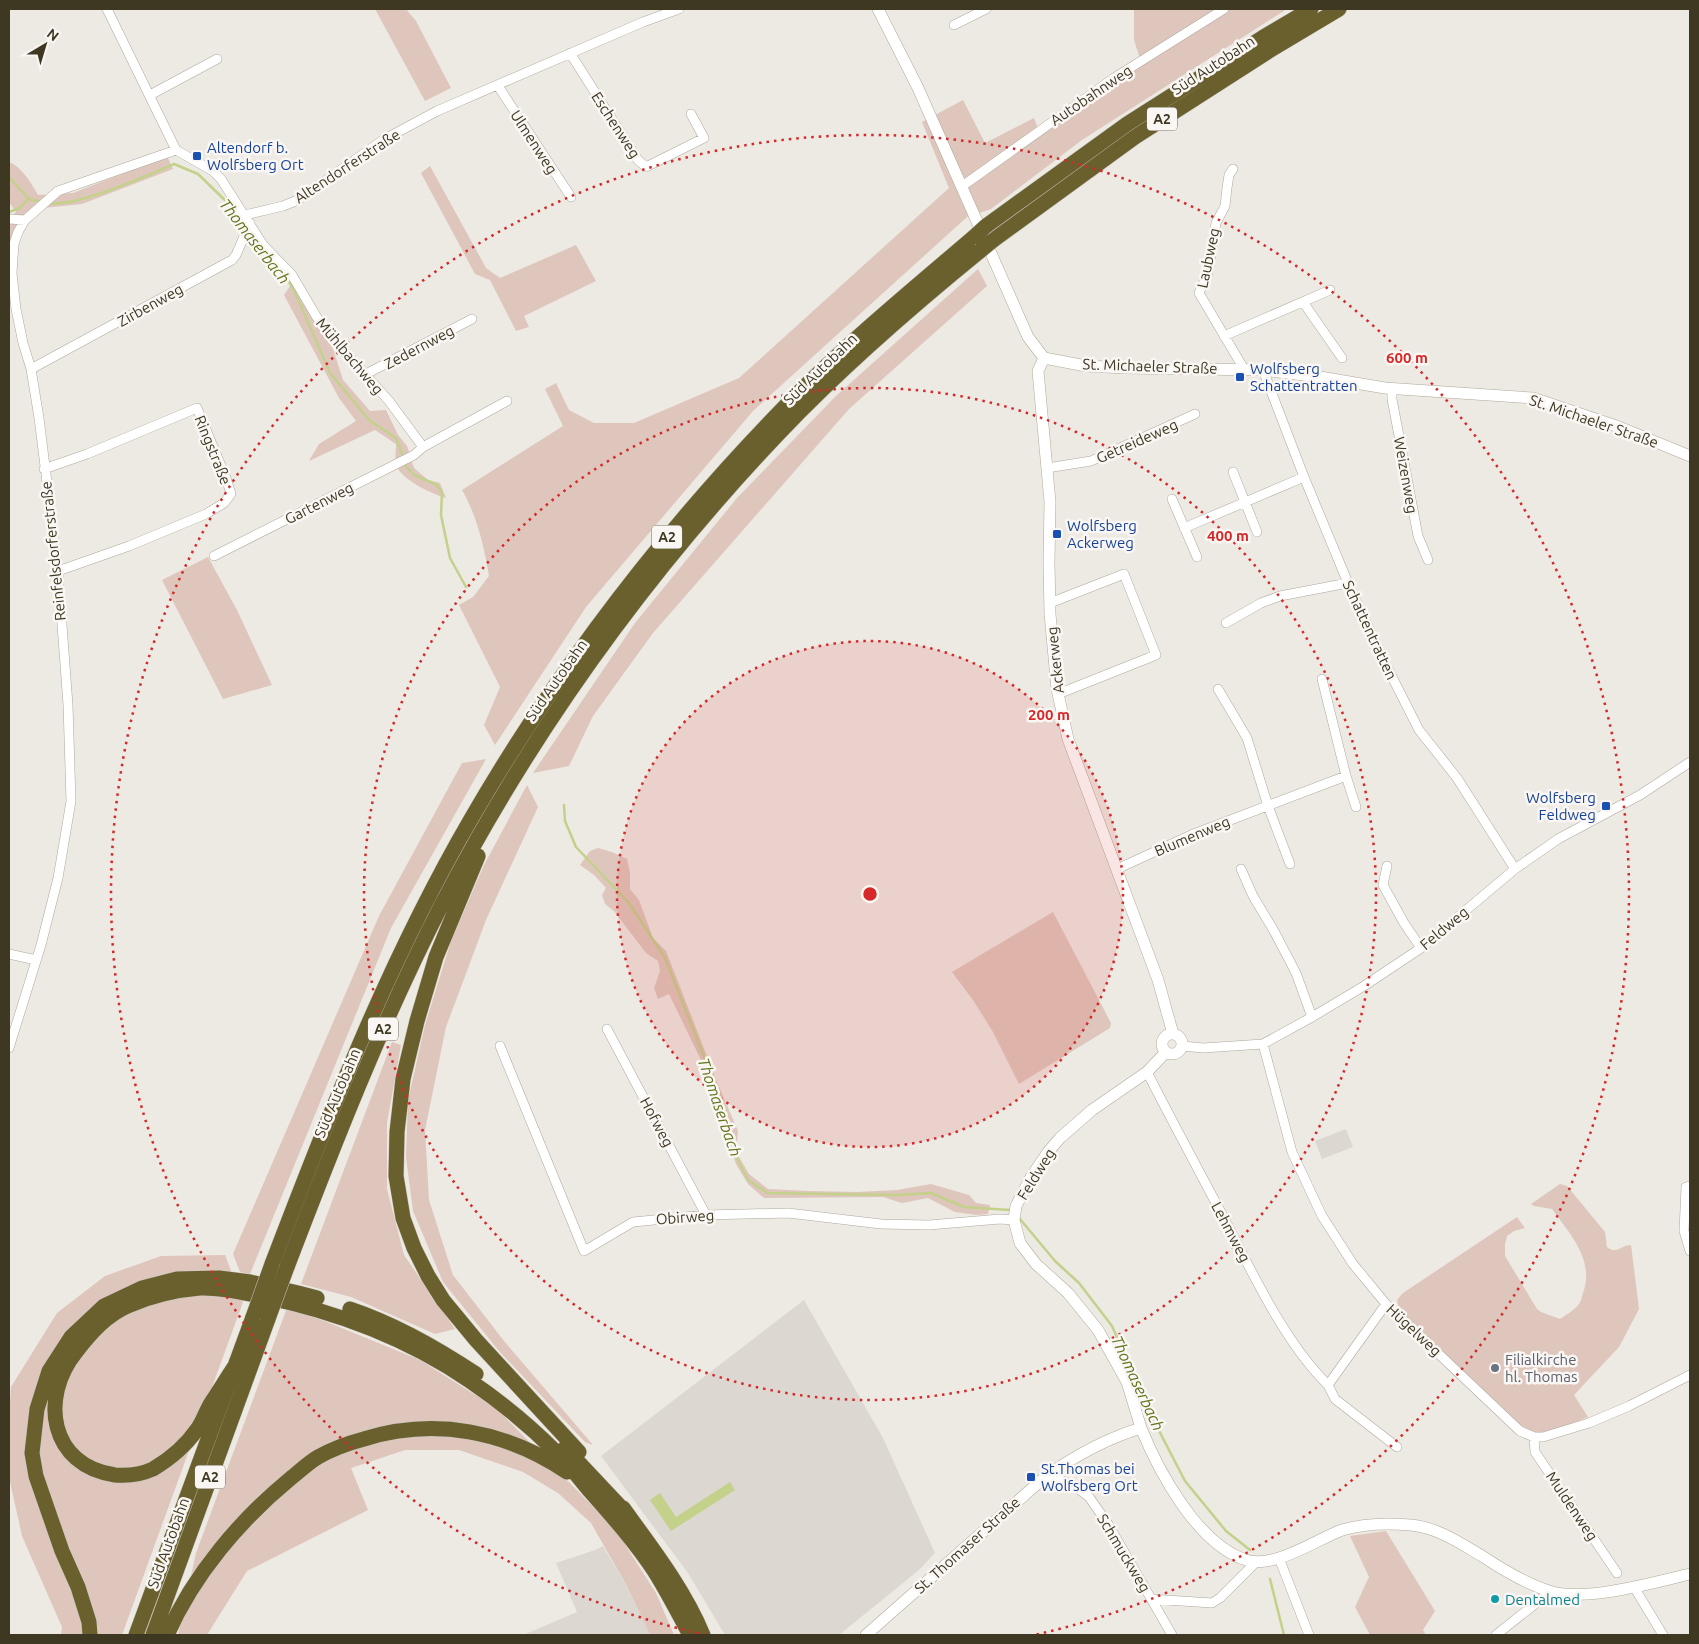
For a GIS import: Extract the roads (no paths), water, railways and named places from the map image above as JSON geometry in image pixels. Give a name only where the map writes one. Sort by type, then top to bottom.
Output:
[{"type":"highway","name":"Süd Autobahn","points":[[280,1265],[400,990],[443,903],[499,801],[548,722],[587,665],[637,598],[714,504],[782,430],[977,244],[986,226],[1126,124],[1311,9]]},
{"type":"highway","name":"Süd Autobahn","points":[[153,1635],[280,1265],[323,1131],[387,981],[471,819],[536,714],[575,656],[625,589],[703,494],[773,418],[861,333],[977,244],[992,241],[1134,137],[1272,48],[1339,9]]},
{"type":"highway","points":[[499,801],[492,830],[476,860],[436,957],[416,1021],[403,1079],[397,1132],[396,1176],[403,1218],[414,1248],[443,1300],[470,1334],[580,1453],[607,1485],[666,1569],[686,1601],[702,1635]]},
{"type":"highway","points":[[90,1635],[89,1622],[78,1587],[62,1551],[36,1476],[32,1453],[37,1409],[49,1371],[71,1337],[104,1306],[142,1288],[177,1279],[219,1278],[298,1292],[358,1312],[410,1335],[457,1361],[481,1377],[554,1436],[629,1516]]},
{"type":"highway","points":[[235,1366],[198,1428],[176,1453],[151,1470],[125,1476],[100,1473],[80,1462],[67,1447],[56,1427],[54,1407],[56,1390],[67,1363],[93,1330],[128,1306],[166,1293],[202,1288],[243,1292],[299,1304],[349,1319],[413,1348],[469,1380],[511,1412],[558,1453],[623,1529],[654,1570],[690,1635]]},
{"type":"highway","name":"Süd Autobahn","points":[[136,1635],[235,1366],[261,1318]]},
{"type":"highway","points":[[167,1635],[193,1587],[224,1545],[253,1512],[318,1457],[351,1443],[385,1432],[422,1428],[458,1430],[496,1437],[522,1446],[585,1484]]},
{"type":"main road","points":[[878,9],[918,88],[1028,337],[1044,358]]},
{"type":"main road","name":"St. Michaeler Straße","points":[[1044,358],[1086,366],[1263,370],[1392,388],[1533,398],[1619,427],[1690,456]]},
{"type":"main road","name":"Ackerweg","points":[[1044,358],[1038,371],[1050,502],[1050,604],[1058,694],[1068,739],[1158,980],[1173,1034]]},
{"type":"main road","points":[[1173,1034],[1180,1038],[1182,1046],[1176,1053],[1166,1052],[1162,1047],[1162,1041],[1166,1035],[1173,1034]]},
{"type":"main road","name":"Feldweg","points":[[1141,1428],[1127,1382],[1098,1330],[1068,1293],[1036,1264],[1020,1243],[1014,1220],[1016,1206],[1031,1177],[1060,1138],[1092,1110],[1146,1072],[1166,1052]]},
{"type":"main road","points":[[1141,1428],[1159,1468],[1190,1516],[1205,1532],[1230,1553],[1244,1560],[1256,1562],[1279,1558],[1343,1530],[1365,1526],[1411,1525],[1452,1538],[1520,1578],[1550,1592],[1572,1596],[1634,1587],[1690,1574]]},
{"type":"main road","name":"St. Thomaser Straße","points":[[866,1635],[1066,1461],[1122,1434],[1141,1428]]},
{"type":"street","points":[[107,9],[176,150],[213,171],[221,179],[247,222]]},
{"type":"street","name":"Altendorferstraße","points":[[247,222],[298,200],[383,140],[437,111],[643,22],[679,9]]},
{"type":"street","points":[[954,25],[986,9]]},
{"type":"street","name":"Autobahnweg","points":[[961,187],[1114,78],[1224,9]]},
{"type":"street","name":"Eschenweg","points":[[570,53],[638,160],[646,167],[704,138],[691,114]]},
{"type":"street","points":[[150,95],[217,59]]},
{"type":"street","name":"Ulmenweg","points":[[498,86],[571,197]]},
{"type":"street","name":"Reinfelsdorferstraße","points":[[9,1048],[36,960],[58,878],[71,801],[68,706],[58,571],[39,418],[31,369],[23,344],[16,309],[12,273],[14,244],[25,220],[58,191],[176,150]]},
{"type":"street","name":"Laubweg","points":[[1233,169],[1229,175],[1225,206],[1216,223],[1208,273],[1199,293],[1244,369]]},
{"type":"street","points":[[9,219],[25,220]]},
{"type":"street","name":"Zirbenweg","points":[[31,369],[232,260],[236,255],[247,222]]},
{"type":"street","name":"Mühlbachweg","points":[[247,222],[263,245],[292,275],[322,326],[389,401],[423,447]]},
{"type":"street","points":[[1224,336],[1330,290]]},
{"type":"street","points":[[1303,302],[1342,358]]},
{"type":"street","name":"Zedernweg","points":[[366,374],[472,319]]},
{"type":"street","name":"Schattentratten","points":[[1263,370],[1304,477],[1348,583],[1386,665],[1419,730],[1457,778],[1515,869]]},
{"type":"street","name":"Weizenweg","points":[[1392,388],[1392,399],[1418,536],[1428,560]]},
{"type":"street","name":"Gartenweg","points":[[214,556],[414,455],[423,447],[507,401]]},
{"type":"street","name":"Ringstraße","points":[[44,469],[87,454],[197,408],[231,494],[224,503],[206,514],[129,546],[58,571]]},
{"type":"street","name":"Getreideweg","points":[[1047,468],[1091,461],[1196,414]]},
{"type":"street","points":[[1233,472],[1258,532]]},
{"type":"street","points":[[1184,528],[1304,477]]},
{"type":"street","points":[[1172,499],[1197,557]]},
{"type":"street","points":[[1050,604],[1124,574],[1156,655],[1058,694]]},
{"type":"street","points":[[1226,623],[1280,596],[1348,583]]},
{"type":"street","points":[[1322,679],[1346,776],[1356,807]]},
{"type":"street","points":[[1218,689],[1247,738],[1268,806],[1290,864]]},
{"type":"street","name":"Feldweg","points":[[1182,1046],[1203,1048],[1263,1044],[1312,1018],[1421,948],[1515,869],[1558,839],[1640,795],[1690,762]]},
{"type":"street","name":"Blumenweg","points":[[1117,869],[1191,835],[1346,776]]},
{"type":"street","points":[[1387,866],[1383,885],[1404,923],[1421,948]]},
{"type":"street","points":[[1242,869],[1253,896],[1274,930],[1296,973],[1312,1018]]},
{"type":"street","points":[[9,954],[36,960]]},
{"type":"street","name":"Hofweg","points":[[607,1030],[706,1215]]},
{"type":"street","name":"Hügelweg","points":[[1263,1044],[1292,1152],[1322,1216],[1354,1264],[1386,1304],[1520,1431],[1534,1437]]},
{"type":"street","name":"Obirweg","points":[[500,1046],[584,1251],[633,1222],[706,1215],[788,1213],[881,1224],[929,1225],[1000,1219],[1014,1220]]},
{"type":"street","name":"Lehmweg","points":[[1146,1072],[1255,1277],[1290,1337],[1314,1372],[1328,1385],[1335,1399],[1397,1447]]},
{"type":"street","points":[[1690,1186],[1686,1187],[1684,1231],[1690,1251]]},
{"type":"street","points":[[1328,1385],[1386,1304]]},
{"type":"street","points":[[1534,1437],[1543,1437],[1589,1424],[1690,1375]]},
{"type":"street","name":"Muldenweg","points":[[1534,1437],[1535,1452],[1618,1573]]},
{"type":"street","name":"Schmuckweg","points":[[1048,1475],[1073,1485],[1089,1497],[1108,1524],[1172,1635]]},
{"type":"street","points":[[1279,1558],[1309,1635]]},
{"type":"street","name":"Schmuckweg","points":[[1151,1599],[1212,1603],[1220,1598],[1256,1562]]},
{"type":"street","points":[[1634,1587],[1658,1634]]},
{"type":"street","points":[[1496,1635],[1550,1592]]},
{"type":"waterway","name":"Thomaserbach","points":[[48,203],[75,201],[93,196],[174,164],[198,174],[235,210],[245,229]]},
{"type":"waterway","name":"Thomaserbach","points":[[9,177],[29,199],[42,202]]},
{"type":"waterway","points":[[9,212],[20,208],[28,199]]},
{"type":"waterway","name":"Thomaserbach","points":[[248,233],[255,246],[286,277],[294,290],[330,373],[369,420],[396,438],[403,456]]},
{"type":"waterway","name":"Thomaserbach","points":[[405,465],[414,475],[437,485],[442,493],[441,515],[450,558],[466,587]]},
{"type":"waterway","name":"Thomaserbach","points":[[564,805],[565,821],[576,847],[629,903],[665,958],[725,1110],[736,1156],[748,1180],[768,1193],[896,1195],[931,1193],[964,1207],[1010,1210]]},
{"type":"waterway","name":"Thomaserbach","points":[[1020,1219],[1055,1261],[1079,1283],[1112,1326],[1155,1423],[1185,1481],[1226,1531],[1250,1550]]},
{"type":"waterway","name":"Thomaserbach","points":[[1270,1579],[1284,1635]]},
{"type":"place","name":"Altendorf b. Wolfsberg Ort","points":[[197,156]]},
{"type":"place","name":"Wolfsberg Schattentratten","points":[[1240,377]]},
{"type":"place","name":"Wolfsberg Ackerweg","points":[[1057,534]]},
{"type":"place","name":"Wolfsberg Feldweg","points":[[1606,806]]},
{"type":"place","name":"Filialkirche hl. Thomas","points":[[1495,1368]]},
{"type":"place","name":"St.Thomas bei Wolfsberg Ort","points":[[1031,1477]]},
{"type":"place","name":"Dentalmed","points":[[1495,1599]]}]
